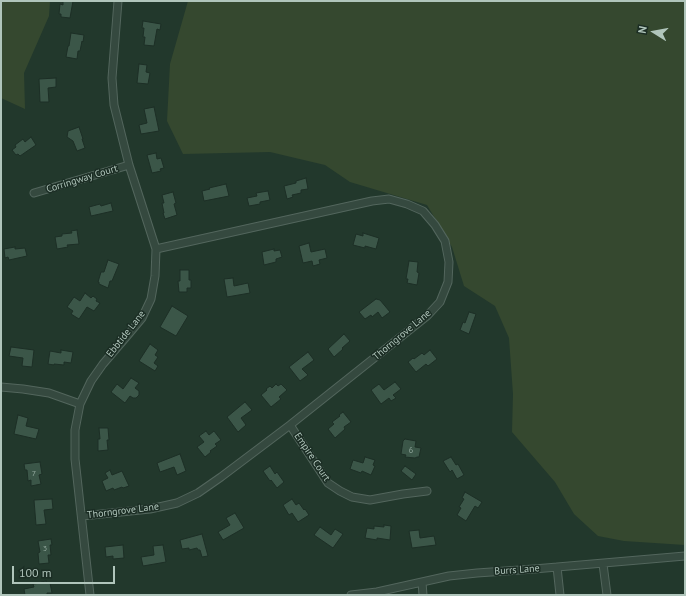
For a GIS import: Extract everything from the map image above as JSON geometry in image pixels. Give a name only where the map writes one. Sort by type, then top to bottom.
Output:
[{"type":"street","name":"Ebbtide Lane","points":[[90,595],[75,459],[75,430],[80,404],[90,382],[103,364],[142,318],[150,299],[155,276],[156,249],[129,165],[114,105],[112,78],[118,1]]},
{"type":"street","name":"Corringway Court","points":[[34,193],[129,165]]},
{"type":"street","name":"Thorngrove Lane","points":[[82,516],[150,508],[177,502],[198,493],[290,425],[427,316],[440,302],[448,282],[449,262],[445,241],[435,225],[423,211],[407,204],[389,199],[372,201],[156,249]]},
{"type":"street","points":[[1,387],[23,388],[49,394],[80,404]]},
{"type":"street","name":"Empire Court","points":[[290,425],[328,483],[340,492],[352,497],[370,500],[427,491]]},
{"type":"street","name":"Burrs Lane","points":[[350,595],[377,592],[449,576],[685,556]]},
{"type":"street","points":[[603,564],[607,595]]},
{"type":"street","points":[[557,567],[560,595]]},
{"type":"street","points":[[422,582],[423,595]]},
{"type":"green space","points":[[1,1],[50,1],[49,16],[24,73],[25,109],[1,98]]},
{"type":"green space","points":[[188,1],[685,1],[685,545],[624,541],[598,536],[574,514],[555,482],[512,432],[513,394],[509,338],[495,306],[464,286],[452,247],[427,205],[350,182],[325,165],[270,152],[183,154],[167,121],[170,64]]},
{"type":"building","points":[[63,1],[73,1],[70,18],[61,17],[61,14],[59,14],[60,4],[63,5]]},
{"type":"building","points":[[143,21],[161,24],[160,30],[157,29],[154,46],[144,45],[145,37],[143,37]]},
{"type":"building","points":[[71,33],[84,35],[80,51],[78,51],[77,59],[66,57]]},
{"type":"building","points":[[139,64],[147,65],[146,72],[150,73],[148,84],[137,83]]},
{"type":"building","points":[[56,78],[56,87],[48,88],[49,102],[40,102],[39,79]]},
{"type":"building","points":[[154,107],[159,131],[141,134],[139,125],[147,123],[144,109]]},
{"type":"building","points":[[79,127],[85,148],[77,151],[73,141],[67,137],[68,131]]},
{"type":"building","points":[[31,137],[36,145],[20,156],[18,154],[16,155],[12,150],[16,147],[15,145],[23,139],[25,142]]},
{"type":"building","points":[[156,153],[157,159],[161,158],[164,168],[160,169],[161,171],[152,173],[147,155]]},
{"type":"building","points":[[306,178],[308,189],[301,190],[301,193],[292,195],[293,197],[287,199],[284,186],[296,183],[296,181]]},
{"type":"building","points":[[226,184],[229,196],[204,201],[202,191]]},
{"type":"building","points":[[268,191],[270,200],[249,206],[247,198],[257,196],[256,193]]},
{"type":"building","points":[[173,192],[177,215],[165,219],[163,213],[162,203],[164,203],[162,195]]},
{"type":"building","points":[[111,203],[113,211],[91,216],[89,207]]},
{"type":"building","points":[[77,230],[79,244],[67,245],[68,247],[57,249],[55,237],[62,236],[62,234],[72,233],[71,231]]},
{"type":"building","points":[[363,233],[379,238],[376,249],[353,245],[356,234],[363,236]]},
{"type":"building","points":[[309,243],[311,252],[325,249],[327,258],[319,260],[320,264],[313,266],[312,261],[303,263],[299,246]]},
{"type":"building","points":[[15,247],[15,249],[25,248],[27,256],[9,260],[8,257],[5,258],[4,249]]},
{"type":"building","points":[[274,249],[274,251],[280,250],[282,257],[276,259],[276,262],[264,265],[262,252]]},
{"type":"building","points":[[108,260],[119,264],[108,288],[99,284],[98,282],[101,272],[104,272]]},
{"type":"building","points":[[409,261],[418,262],[417,272],[419,273],[417,285],[407,283],[408,279],[406,279]]},
{"type":"building","points":[[180,270],[189,270],[191,288],[187,288],[187,292],[179,292],[178,281],[180,281]]},
{"type":"building","points":[[233,278],[234,286],[248,283],[250,293],[227,297],[224,279]]},
{"type":"building","points":[[85,293],[91,298],[93,296],[97,299],[96,301],[100,303],[94,311],[87,307],[79,319],[71,314],[73,311],[67,307],[74,297],[80,301]]},
{"type":"building","points":[[376,299],[380,300],[390,312],[382,318],[378,312],[372,317],[371,315],[365,319],[359,312]]},
{"type":"building","points":[[172,306],[188,316],[176,336],[160,327]]},
{"type":"building","points":[[469,312],[476,314],[469,334],[460,330],[463,322],[465,323]]},
{"type":"building","points":[[344,334],[350,341],[334,357],[328,349]]},
{"type":"building","points":[[150,344],[158,350],[155,355],[158,357],[154,363],[158,366],[155,371],[139,361]]},
{"type":"building","points":[[11,347],[34,350],[32,367],[22,366],[23,358],[9,356]]},
{"type":"building","points":[[61,350],[73,352],[71,363],[64,362],[64,365],[48,364],[50,351],[61,353]]},
{"type":"building","points":[[430,350],[437,359],[428,366],[426,364],[416,372],[408,362],[422,353],[424,355]]},
{"type":"building","points":[[308,352],[314,360],[302,369],[308,375],[300,381],[289,367]]},
{"type":"building","points":[[131,378],[139,383],[135,388],[139,391],[139,395],[136,398],[130,396],[125,403],[111,392],[117,384],[123,389]]},
{"type":"building","points":[[395,382],[401,389],[393,395],[396,398],[391,401],[389,398],[381,404],[371,390],[379,384],[384,390]]},
{"type":"building","points":[[276,384],[278,386],[281,384],[287,390],[279,397],[281,399],[271,407],[261,395],[270,386],[272,388]]},
{"type":"building","points":[[245,402],[252,410],[241,418],[246,425],[238,432],[227,417]]},
{"type":"building","points":[[343,412],[351,422],[344,427],[345,429],[335,438],[328,429],[334,424],[332,422]]},
{"type":"building","points":[[18,415],[28,418],[26,426],[39,429],[36,439],[14,434]]},
{"type":"building","points":[[99,428],[108,428],[108,450],[98,451],[98,439],[100,439]]},
{"type":"building","points":[[206,431],[209,435],[214,431],[221,440],[215,444],[217,446],[205,457],[197,447],[204,442],[199,436]]},
{"type":"building","points":[[405,439],[416,441],[415,447],[421,448],[419,457],[405,457],[406,455],[401,454],[403,441]]},
{"type":"building","points":[[180,454],[186,471],[177,475],[174,467],[160,472],[157,463]]},
{"type":"building","points":[[365,457],[375,460],[373,465],[375,466],[371,475],[362,471],[361,473],[350,469],[353,460],[363,463]]},
{"type":"building","points":[[451,457],[456,465],[458,464],[464,475],[457,479],[452,470],[450,472],[443,461]]},
{"type":"building","points":[[40,462],[42,474],[39,475],[41,484],[31,486],[31,480],[28,481],[27,470],[25,470],[24,464]]},
{"type":"building","points":[[270,466],[275,474],[277,472],[284,482],[277,488],[263,471]]},
{"type":"building","points":[[405,466],[416,474],[412,480],[401,471]]},
{"type":"building","points":[[110,470],[112,475],[122,471],[129,486],[114,490],[113,488],[106,491],[102,481],[108,478],[105,473]]},
{"type":"building","points":[[465,492],[482,502],[478,508],[475,506],[466,521],[457,515],[461,508],[459,507],[464,499],[462,498]]},
{"type":"building","points":[[52,499],[53,509],[44,510],[46,524],[36,525],[34,500]]},
{"type":"building","points":[[292,499],[296,505],[299,503],[309,515],[298,522],[292,513],[289,515],[283,505]]},
{"type":"building","points":[[235,513],[244,528],[223,540],[218,532],[230,525],[226,518]]},
{"type":"building","points":[[384,525],[391,526],[390,540],[365,538],[367,528],[374,529],[374,526],[384,527]]},
{"type":"building","points":[[320,527],[331,535],[335,529],[343,534],[333,548],[314,535]]},
{"type":"building","points":[[419,530],[420,538],[434,536],[436,545],[412,548],[409,531]]},
{"type":"building","points":[[202,534],[208,556],[202,557],[200,550],[197,548],[189,550],[189,548],[182,549],[180,540]]},
{"type":"building","points":[[51,539],[51,555],[48,555],[49,563],[39,564],[38,553],[40,552],[38,541]]},
{"type":"building","points":[[123,545],[124,558],[113,559],[113,556],[106,557],[105,547]]},
{"type":"building","points":[[163,545],[166,562],[143,566],[141,557],[154,555],[153,546]]},
{"type":"building","points":[[46,581],[46,583],[50,583],[52,593],[47,593],[47,595],[25,595],[24,589],[34,587],[33,584]]}]
